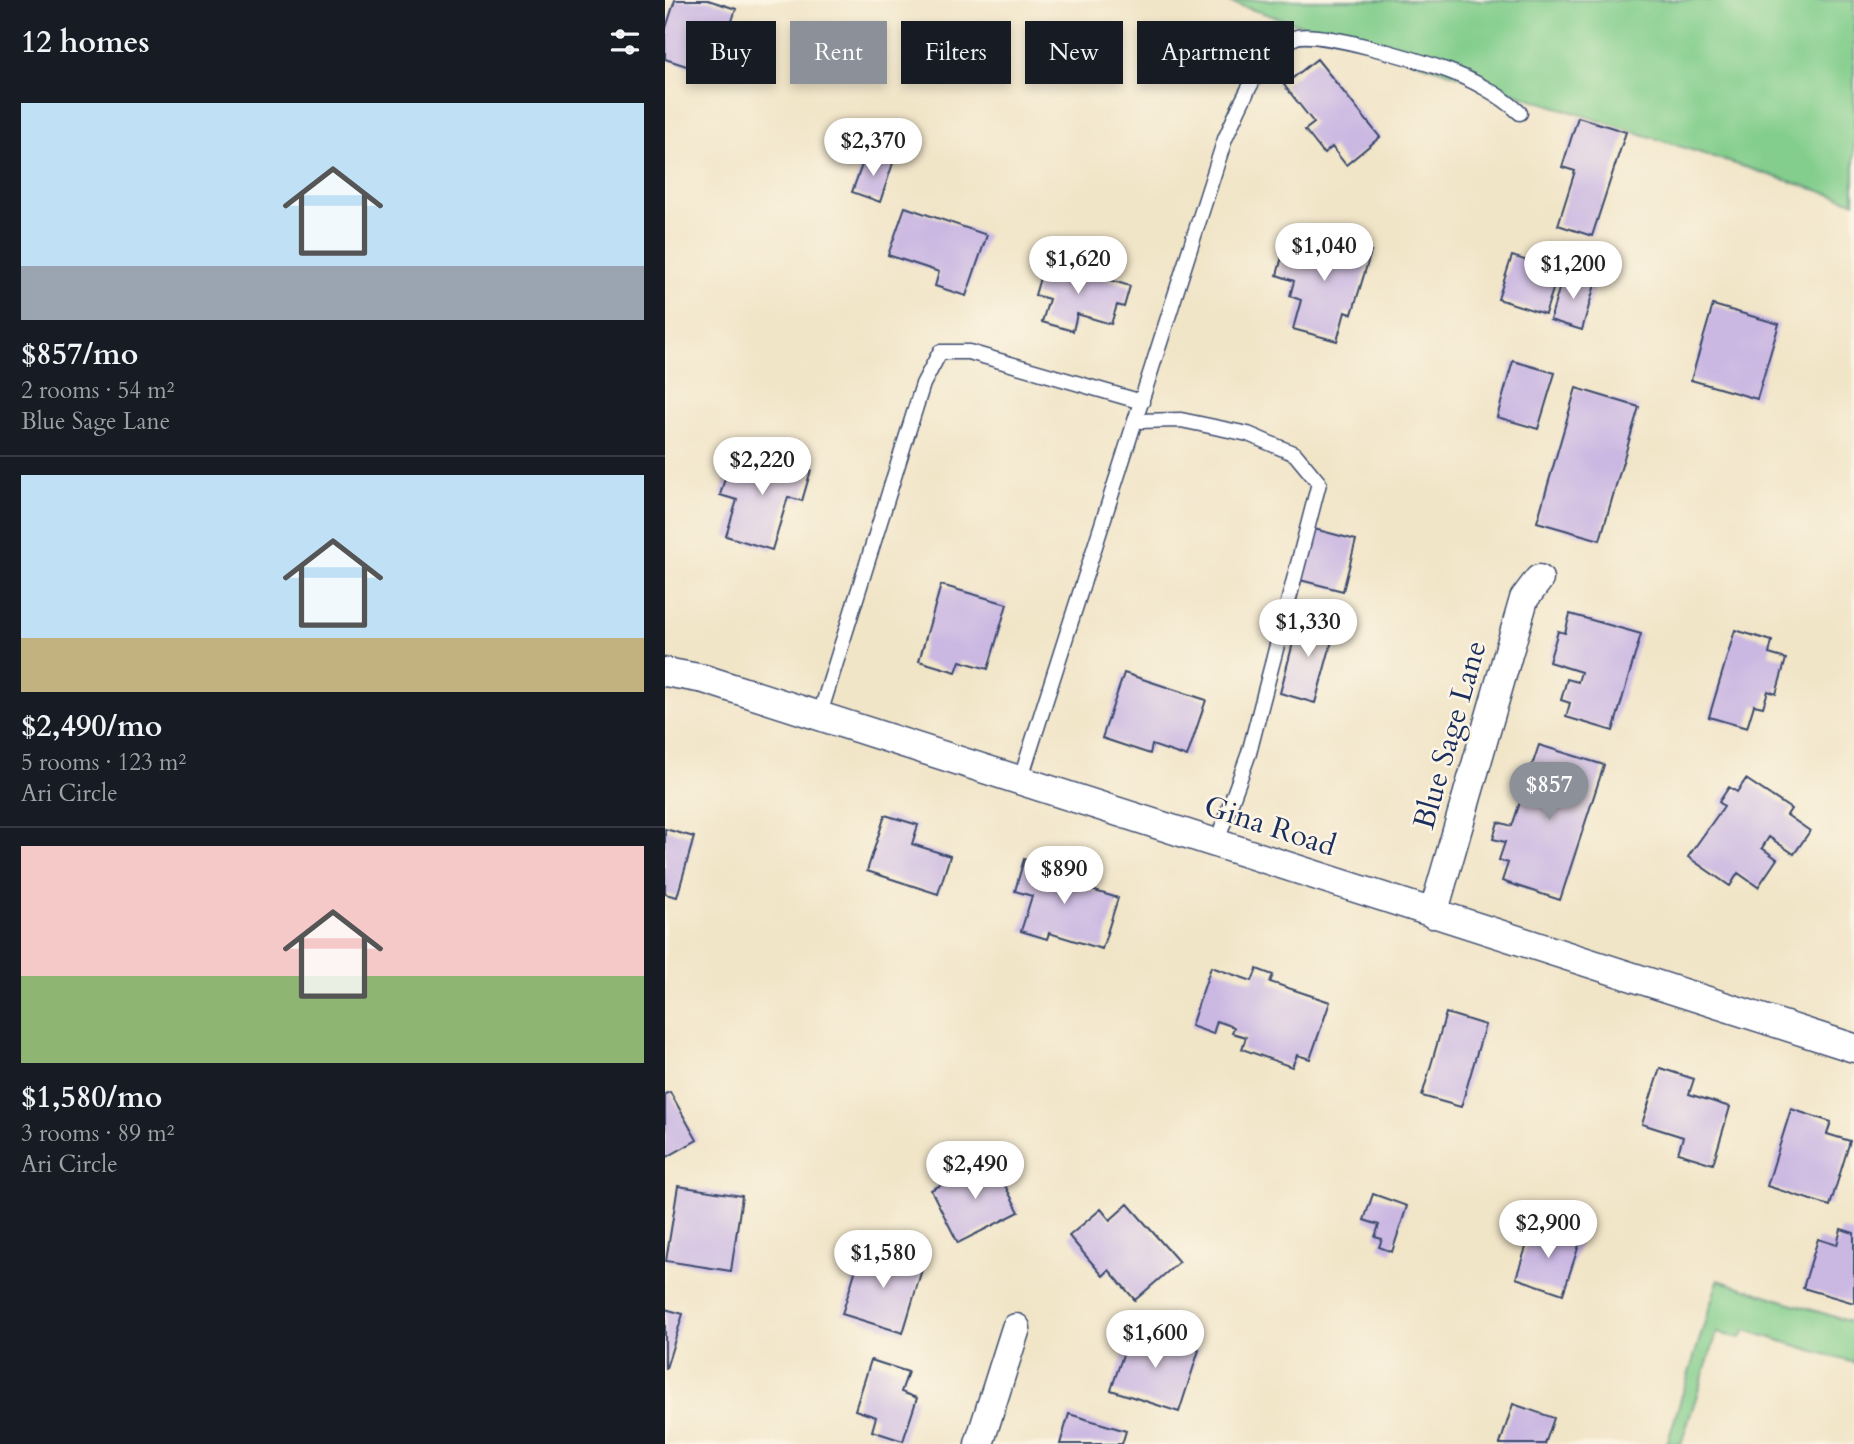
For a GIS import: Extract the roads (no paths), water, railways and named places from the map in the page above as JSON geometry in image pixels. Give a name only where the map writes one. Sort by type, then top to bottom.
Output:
[{"type":"street","name":"Blue Sage Lane","points":[[1433,914],[1524,599],[1539,579]]},
{"type":"street","name":"Gina Road","points":[[665,672],[704,679],[1854,1048]]},
{"type":"street","points":[[979,1444],[1016,1328]]},
{"type":"lane","points":[[1020,781],[1225,138],[1250,84],[1271,55],[1297,37],[1321,37],[1355,44],[1447,70],[1482,87],[1520,113]]},
{"type":"lane","points":[[820,717],[923,384],[940,352],[969,352],[1142,402]]},
{"type":"lane","points":[[1136,421],[1181,420],[1248,434],[1295,454],[1319,483],[1249,753],[1216,844]]}]
